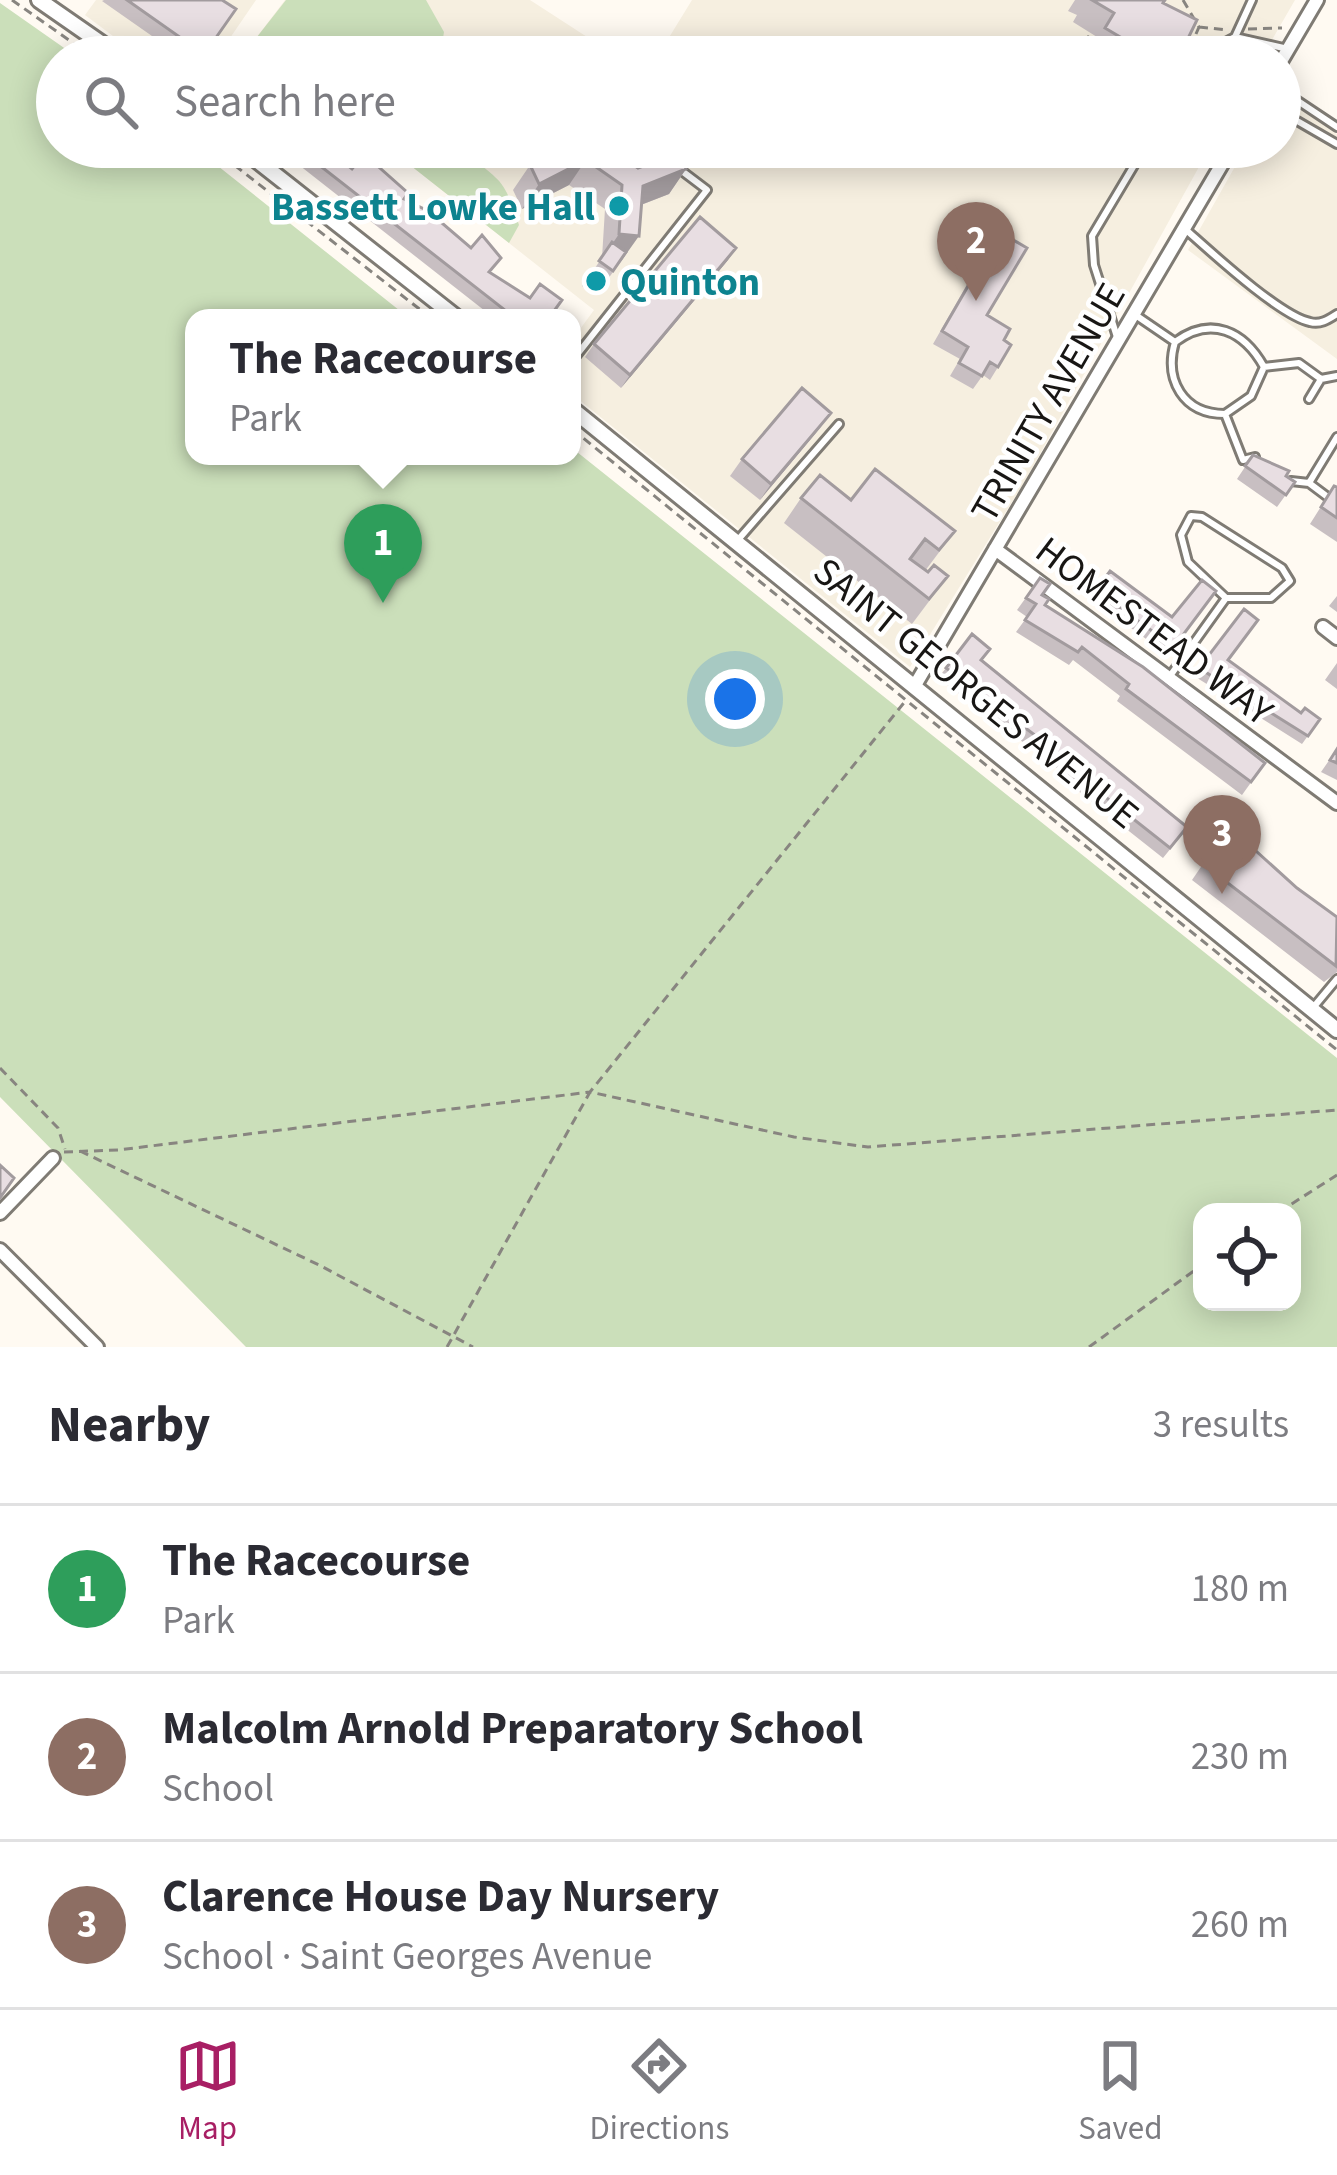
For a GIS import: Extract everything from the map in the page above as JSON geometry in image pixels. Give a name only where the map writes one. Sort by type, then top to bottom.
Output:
[{"type":"street","points":[[39,0],[91,36]]},
{"type":"street","points":[[1296,36],[1317,0]]},
{"type":"street","points":[[267,168],[446,309]]},
{"type":"street","name":"TRINITY AVENUE","points":[[914,687],[1220,168]]},
{"type":"street","name":"SAINT GEORGES AVENUE","points":[[581,417],[1337,1030]]},
{"type":"street","name":"HOMESTEAD WAY","points":[[995,548],[1337,803]]},
{"type":"street","points":[[0,1213],[53,1158]]},
{"type":"street","points":[[0,1250],[97,1347]]},
{"type":"lane","points":[[1235,36],[1252,0]]},
{"type":"lane","points":[[1301,103],[1337,127]]},
{"type":"lane","points":[[1301,123],[1337,144]]},
{"type":"lane","points":[[581,350],[707,190],[679,168]]},
{"type":"lane","points":[[1118,340],[1094,265],[1092,236],[1132,168]]},
{"type":"lane","points":[[1185,229],[1236,274],[1307,322],[1324,322],[1337,314]]},
{"type":"lane","points":[[1134,314],[1175,341]]},
{"type":"lane","points":[[1175,341],[1209,327],[1235,332],[1264,367]]},
{"type":"lane","points":[[1175,341],[1169,364],[1176,390],[1192,406],[1226,414],[1251,396],[1264,367]]},
{"type":"lane","points":[[1264,367],[1299,363],[1321,379],[1337,376]]},
{"type":"lane","points":[[1309,399],[1321,379]]},
{"type":"lane","points":[[1226,414],[1243,460],[1256,458],[1270,468]]},
{"type":"lane","points":[[737,541],[839,424]]},
{"type":"lane","points":[[1309,484],[1337,437]]},
{"type":"lane","points":[[1285,478],[1309,484],[1337,504]]},
{"type":"lane","points":[[1191,516],[1202,517],[1282,568],[1290,581],[1270,598],[1226,598],[1188,562],[1180,535],[1191,516]]},
{"type":"lane","points":[[1168,679],[1226,598]]},
{"type":"lane","points":[[1312,1009],[1337,980]]},
{"type":"path","points":[[12,0],[63,36]]},
{"type":"path","points":[[1183,0],[1199,27],[1195,36]]},
{"type":"path","points":[[1089,36],[1091,32]]},
{"type":"path","points":[[239,168],[419,309]]},
{"type":"path","points":[[581,437],[1337,1051]]},
{"type":"path","points":[[448,1347],[590,1091],[905,701]]},
{"type":"path","points":[[0,1068],[58,1128],[66,1151],[118,1150],[590,1091],[794,1137],[868,1148],[1337,1110]]},
{"type":"path","points":[[79,1150],[319,1265],[473,1347]]},
{"type":"path","points":[[1293,1203],[1337,1175]]},
{"type":"path","points":[[1089,1347],[1193,1272]]},
{"type":"shaded area","points":[[96,0],[256,0],[231,36],[113,36],[85,15]]},
{"type":"shaded area","points":[[285,0],[530,0],[586,36],[258,36]]},
{"type":"shaded area","points":[[692,0],[1295,0],[1274,36],[670,36]]},
{"type":"shaded area","points":[[1301,109],[1337,134],[1337,359],[1188,250],[1234,168],[1301,168]]},
{"type":"shaded area","points":[[414,168],[1198,168],[1025,481],[910,667],[581,401],[581,328],[594,310]]},
{"type":"green space","points":[[286,0],[426,0],[444,32],[443,36],[258,36]]},
{"type":"green space","points":[[0,3],[47,36],[36,36],[36,168],[220,168],[398,309],[185,309],[185,465],[581,465],[581,455],[1337,1058],[1337,1347],[246,1347],[0,1097]]},
{"type":"green space","points":[[414,168],[485,168],[500,182],[519,225],[509,243]]},
{"type":"building","points":[[127,0],[222,0],[236,9],[217,36],[178,36]]},
{"type":"building","points":[[1092,0],[1165,0],[1163,3],[1197,20],[1189,36],[1119,36],[1105,28],[1114,13]]},
{"type":"building","points":[[323,168],[380,168],[408,193],[404,199],[428,211],[471,248],[482,235],[501,258],[489,272],[530,298],[540,284],[562,300],[556,309],[503,309]]},
{"type":"building","points":[[531,168],[570,168],[539,184]]},
{"type":"building","points":[[598,168],[686,169],[643,186],[639,236],[619,234],[622,185]]},
{"type":"building","points":[[700,217],[736,248],[630,375],[594,344]]},
{"type":"building","points":[[998,231],[1027,248],[987,315],[1010,329],[1004,340],[1011,345],[998,367],[990,362],[982,376],[959,363],[968,347],[942,331],[982,262],[971,256],[985,232],[994,237]]},
{"type":"building","points":[[612,242],[626,252],[613,271],[599,261]]},
{"type":"building","points":[[802,388],[831,413],[771,484],[742,459]]},
{"type":"building","points":[[1253,455],[1289,471],[1286,476],[1295,482],[1286,495],[1245,466]]},
{"type":"building","points":[[875,469],[955,531],[939,550],[925,539],[910,559],[928,572],[934,565],[948,576],[929,599],[801,498],[820,475],[851,500]]},
{"type":"building","points":[[1337,487],[1337,518],[1321,507]]},
{"type":"building","points":[[1110,571],[1172,617],[1202,580],[1216,591],[1174,647],[1096,590]]},
{"type":"building","points":[[1040,578],[1050,584],[1042,595],[1049,599],[1045,605],[1143,667],[1265,763],[1251,782],[1126,689],[1129,684],[1082,647],[1078,652],[1025,620],[1036,604],[1026,598]]},
{"type":"building","points":[[1244,609],[1258,620],[1228,660],[1301,713],[1305,708],[1320,719],[1308,736],[1199,668]]},
{"type":"building","points":[[972,634],[990,649],[981,660],[1187,827],[1170,848],[1065,765],[1069,761],[946,668]]},
{"type":"building","points":[[1235,832],[1337,917],[1336,966],[1203,864]]},
{"type":"building","points":[[0,1165],[14,1178],[0,1198]]},
{"type":"place","name":"Bassett Lowke Hall","points":[[619,206]]},
{"type":"place","name":"Quinton","points":[[596,281]]},
{"type":"place","name":"Malcolm Arnold Preparatory School","points":[[976,301]]},
{"type":"place","name":"The Racecourse","points":[[383,603]]},
{"type":"place","name":"Clarence House Day Nursery","points":[[1222,894]]}]
